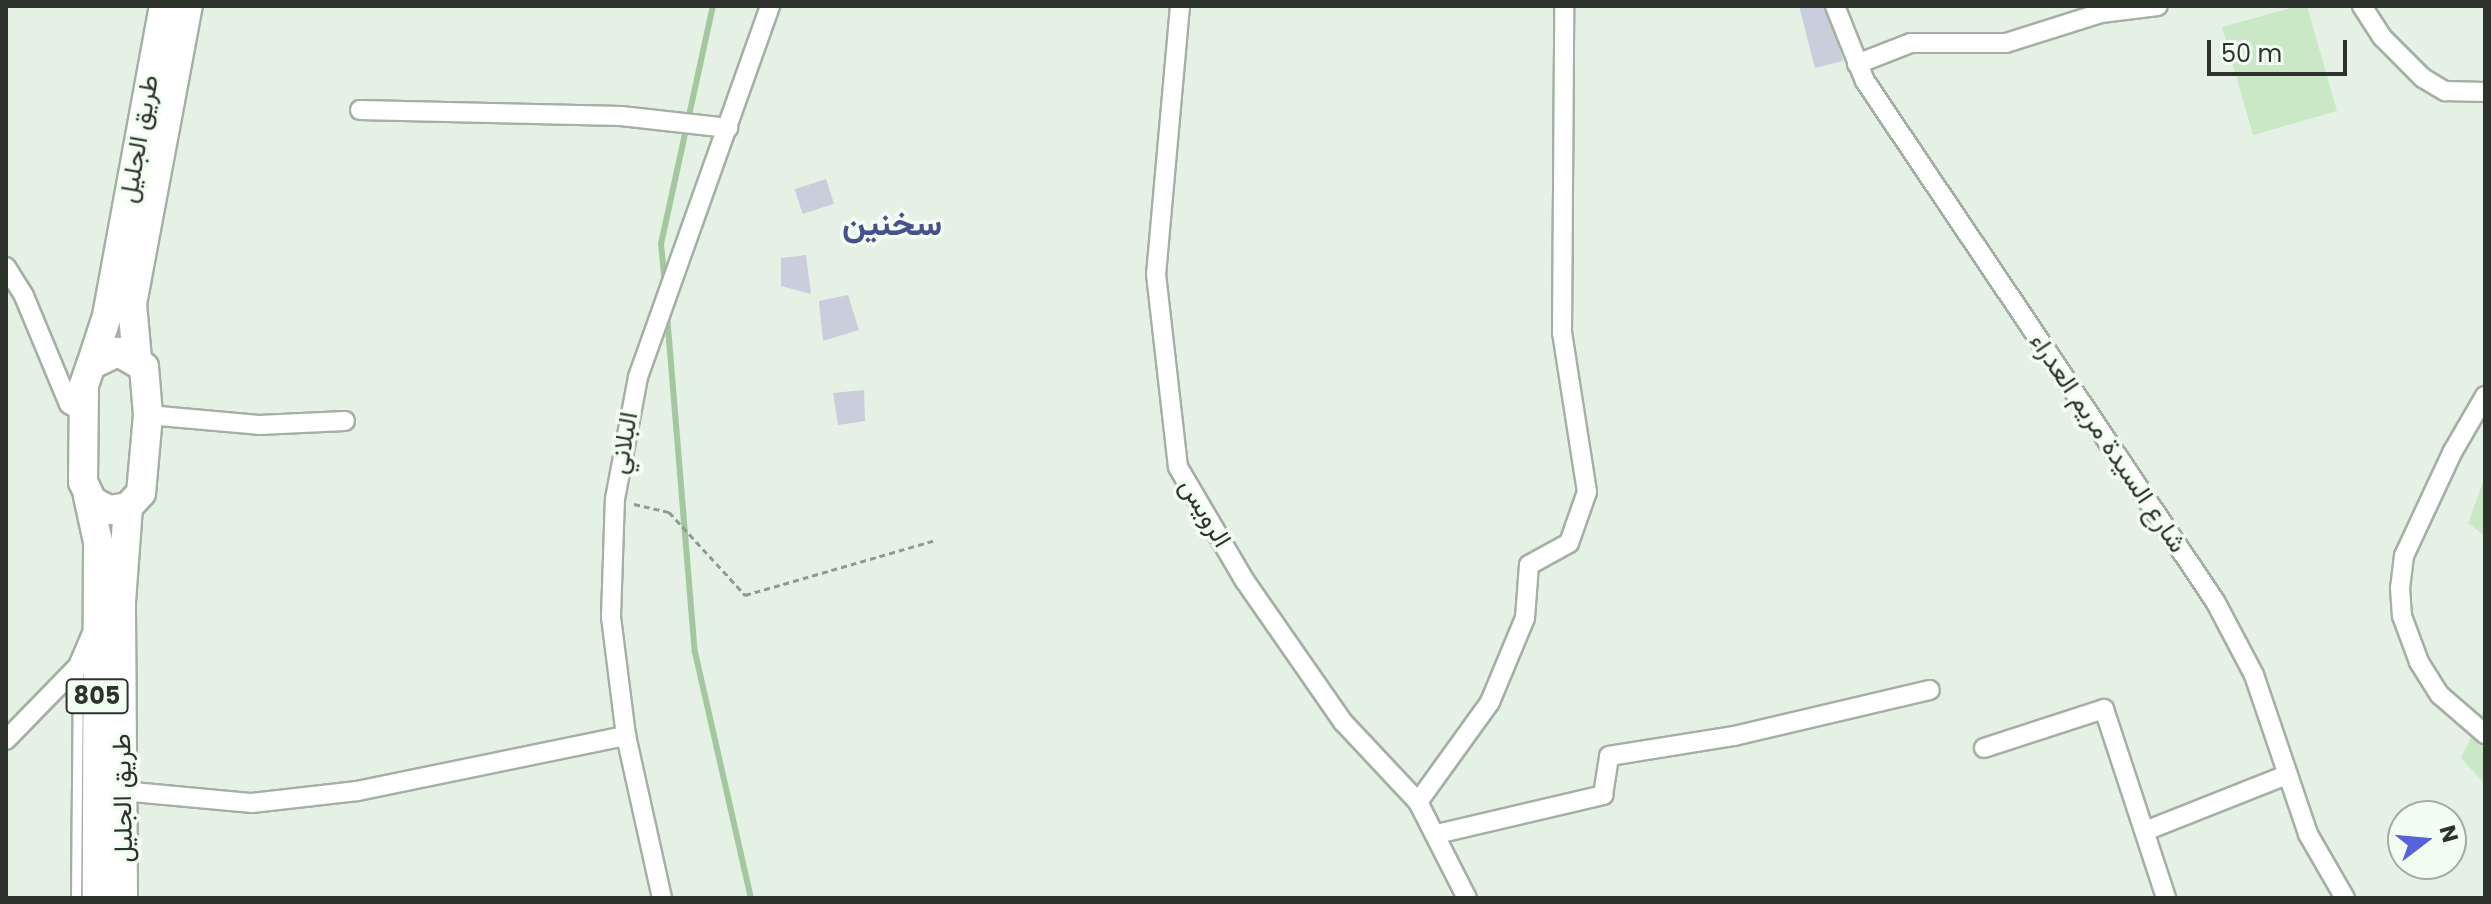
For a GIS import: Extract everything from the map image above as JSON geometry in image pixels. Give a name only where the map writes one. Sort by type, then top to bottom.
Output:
[{"type":"main road","name":"طريق الجليل","points":[[91,365],[107,316],[164,6]]},
{"type":"main road","name":"طريق الجليل","points":[[137,359],[132,304],[188,6]]},
{"type":"main road","points":[[91,365],[108,353],[137,359]]},
{"type":"main road","name":"805","points":[[128,507],[143,487],[148,415],[148,377],[137,359]]},
{"type":"main road","name":"805","points":[[88,496],[83,482],[84,413],[86,374],[91,365]]},
{"type":"main road","name":"طريق الجليل","points":[[88,496],[98,542],[97,898]]},
{"type":"main road","points":[[88,496],[109,510],[128,507]]},
{"type":"main road","name":"طريق الجليل","points":[[123,898],[121,543],[128,507]]},
{"type":"street","name":"البلاني","points":[[662,898],[626,736],[611,617],[615,499],[638,377],[770,6]]},
{"type":"street","name":"الرويس","points":[[1180,6],[1156,274],[1178,467],[1245,581],[1343,722],[1418,802],[1467,898]]},
{"type":"street","points":[[1418,802],[1490,702],[1525,618],[1529,565],[1569,543],[1587,492],[1562,333],[1564,6]]},
{"type":"street","name":"شارع السيدة مريم العدراء","points":[[1835,6],[1857,64],[1899,133],[2215,601],[2254,675],[2284,776],[2308,834],[2345,898]]},
{"type":"street","points":[[1857,64],[1911,43],[2006,43],[2101,13],[2158,6]]},
{"type":"street","points":[[2362,6],[2382,37],[2423,78],[2445,91],[2485,92]]},
{"type":"street","points":[[360,110],[621,116],[728,128]]},
{"type":"street","points":[[6,267],[37,324],[69,404],[84,413]]},
{"type":"street","points":[[2485,396],[2452,453],[2404,556],[2400,588],[2402,616],[2419,662],[2440,695],[2485,734]]},
{"type":"street","points":[[148,415],[259,425],[345,421]]},
{"type":"street","points":[[6,740],[78,666],[97,624]]},
{"type":"street","points":[[1437,834],[1603,795],[1609,756],[1734,736],[1930,690]]},
{"type":"street","points":[[1984,748],[2104,709],[2166,898]]},
{"type":"street","points":[[122,791],[267,802],[357,791],[626,736]]},
{"type":"street","points":[[2145,831],[2284,776]]},
{"type":"lane","points":[[76,898],[78,666]]},
{"type":"path","points":[[615,499],[669,512],[745,595],[935,540]]},
{"type":"green space","points":[[2307,6],[2337,111],[2253,135],[2222,27]]},
{"type":"green space","points":[[2485,477],[2485,536],[2468,523]]},
{"type":"green space","points":[[2485,707],[2485,784],[2461,758]]},
{"type":"building","points":[[1799,6],[1822,6],[1835,30],[1843,61],[1815,68]]},
{"type":"building","points":[[826,179],[834,204],[803,214],[795,189]]},
{"type":"building","points":[[806,255],[811,294],[781,286],[781,258]]},
{"type":"building","points":[[848,295],[859,330],[823,341],[819,301]]},
{"type":"building","points":[[864,390],[865,421],[838,425],[833,393]]},
{"type":"waterway","points":[[665,284],[661,244],[713,6]]},
{"type":"waterway","points":[[667,315],[695,652],[751,898]]},
{"type":"district","name":"سخنين","points":[[892,224]]}]
